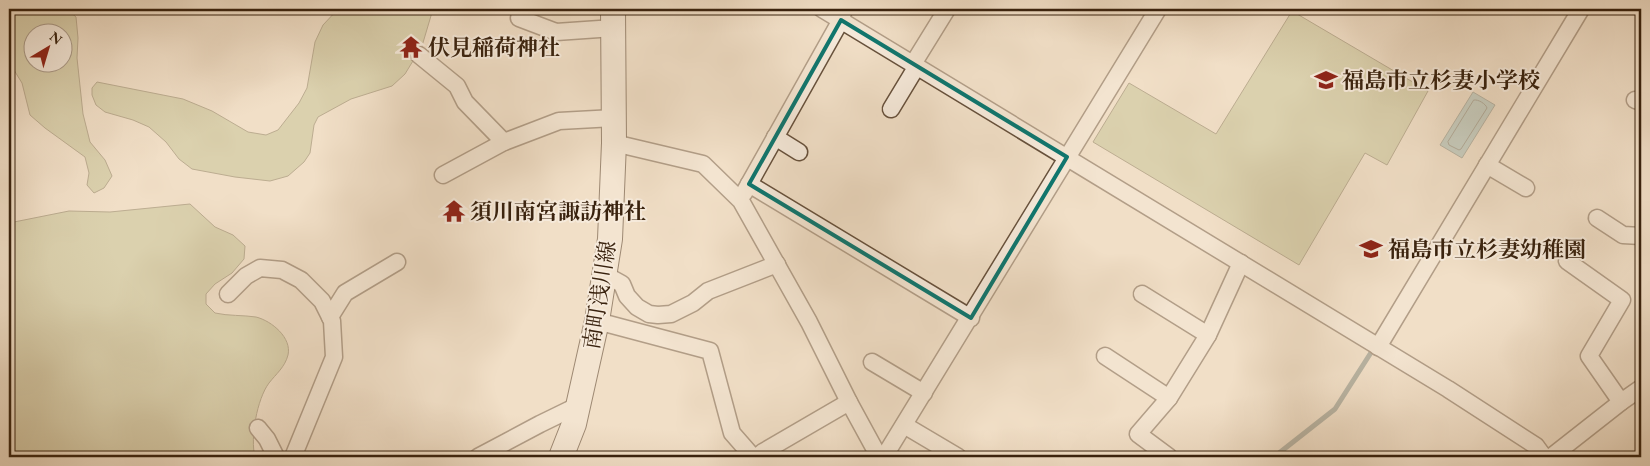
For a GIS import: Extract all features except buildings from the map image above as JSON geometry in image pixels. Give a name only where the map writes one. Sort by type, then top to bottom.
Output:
[{"type":"street","points":[[822,9],[843,14],[915,65],[1378,347],[1536,446],[1544,457]]},
{"type":"street","points":[[891,109],[947,9]]},
{"type":"street","points":[[884,457],[1158,9]]},
{"type":"street","points":[[1378,347],[1581,9]]},
{"type":"street","points":[[741,201],[843,14]]},
{"type":"street","points":[[519,18],[556,32],[613,19]]},
{"type":"street","name":"南町浅川線","points":[[561,457],[579,405],[597,321],[610,239],[614,143],[613,19]]},
{"type":"street","points":[[419,55],[457,86],[465,102],[504,142]]},
{"type":"street","points":[[443,175],[504,142],[559,121],[614,118]]},
{"type":"street","points":[[775,137],[799,152]]},
{"type":"street","points":[[614,143],[703,164],[741,201],[809,322],[849,402],[880,457]]},
{"type":"street","points":[[1487,166],[1526,188]]},
{"type":"street","points":[[749,184],[970,318]]},
{"type":"street","points":[[1597,218],[1623,235],[1641,236]]},
{"type":"street","points":[[1567,261],[1622,300],[1589,356],[1621,402]]},
{"type":"street","points":[[330,317],[345,292],[397,262]]},
{"type":"street","points":[[1169,457],[1138,434],[1169,398],[1208,335],[1241,263]]},
{"type":"street","points":[[604,274],[622,284],[627,296],[637,307],[649,314],[658,315],[671,314],[693,303],[708,291],[777,264]]},
{"type":"street","points":[[228,294],[246,276],[260,268],[282,270],[301,280],[322,301],[332,321],[334,357],[293,457]]},
{"type":"street","points":[[1142,294],[1208,335]]},
{"type":"street","points":[[597,321],[710,351],[732,433],[755,457],[849,402]]},
{"type":"street","points":[[1105,356],[1169,398]]},
{"type":"street","points":[[872,362],[924,393]]},
{"type":"street","points":[[1551,457],[1641,388]]},
{"type":"street","points":[[478,457],[579,405]]},
{"type":"street","points":[[904,425],[958,457]]},
{"type":"street","points":[[258,428],[267,439],[276,457]]},
{"type":"highlighted area","points":[[841,20],[1067,157],[971,318],[749,184]]},
{"type":"shaded area","points":[[9,9],[67,9],[76,17],[77,58],[83,114],[90,142],[105,160],[112,176],[104,188],[94,193],[87,185],[89,173],[85,157],[30,115],[22,83],[9,62]]},
{"type":"shaded area","points":[[338,9],[433,9],[422,46],[405,74],[392,86],[351,99],[318,117],[314,125],[310,153],[304,162],[288,176],[270,181],[192,169],[179,159],[166,142],[149,127],[105,112],[96,105],[92,95],[92,88],[97,82],[183,99],[212,111],[248,132],[266,135],[278,130],[299,103],[307,88],[315,42],[323,25]]},
{"type":"shaded area","points":[[1292,11],[1428,91],[1387,165],[1365,153],[1299,265],[1093,142],[1129,83],[1216,134]]},
{"type":"shaded area","points":[[190,204],[215,227],[233,235],[245,246],[244,259],[232,273],[215,284],[206,294],[206,304],[215,313],[262,319],[280,331],[287,342],[287,359],[283,367],[269,383],[258,408],[253,440],[255,457],[9,457],[9,221],[14,222],[69,211],[110,212]]},
{"type":"water","points":[[1473,92],[1495,105],[1462,158],[1440,145]]},
{"type":"waterway","points":[[1274,457],[1335,409],[1372,351]]},
{"type":"place","name":"伏見稲荷神社","points":[[411,47]]},
{"type":"place","name":"福島市立杉妻小学校","points":[[1326,80]]},
{"type":"place","name":"須川南宮諏訪神社","points":[[454,211]]},
{"type":"place","name":"福島市立杉妻幼稚園","points":[[1371,249]]}]
